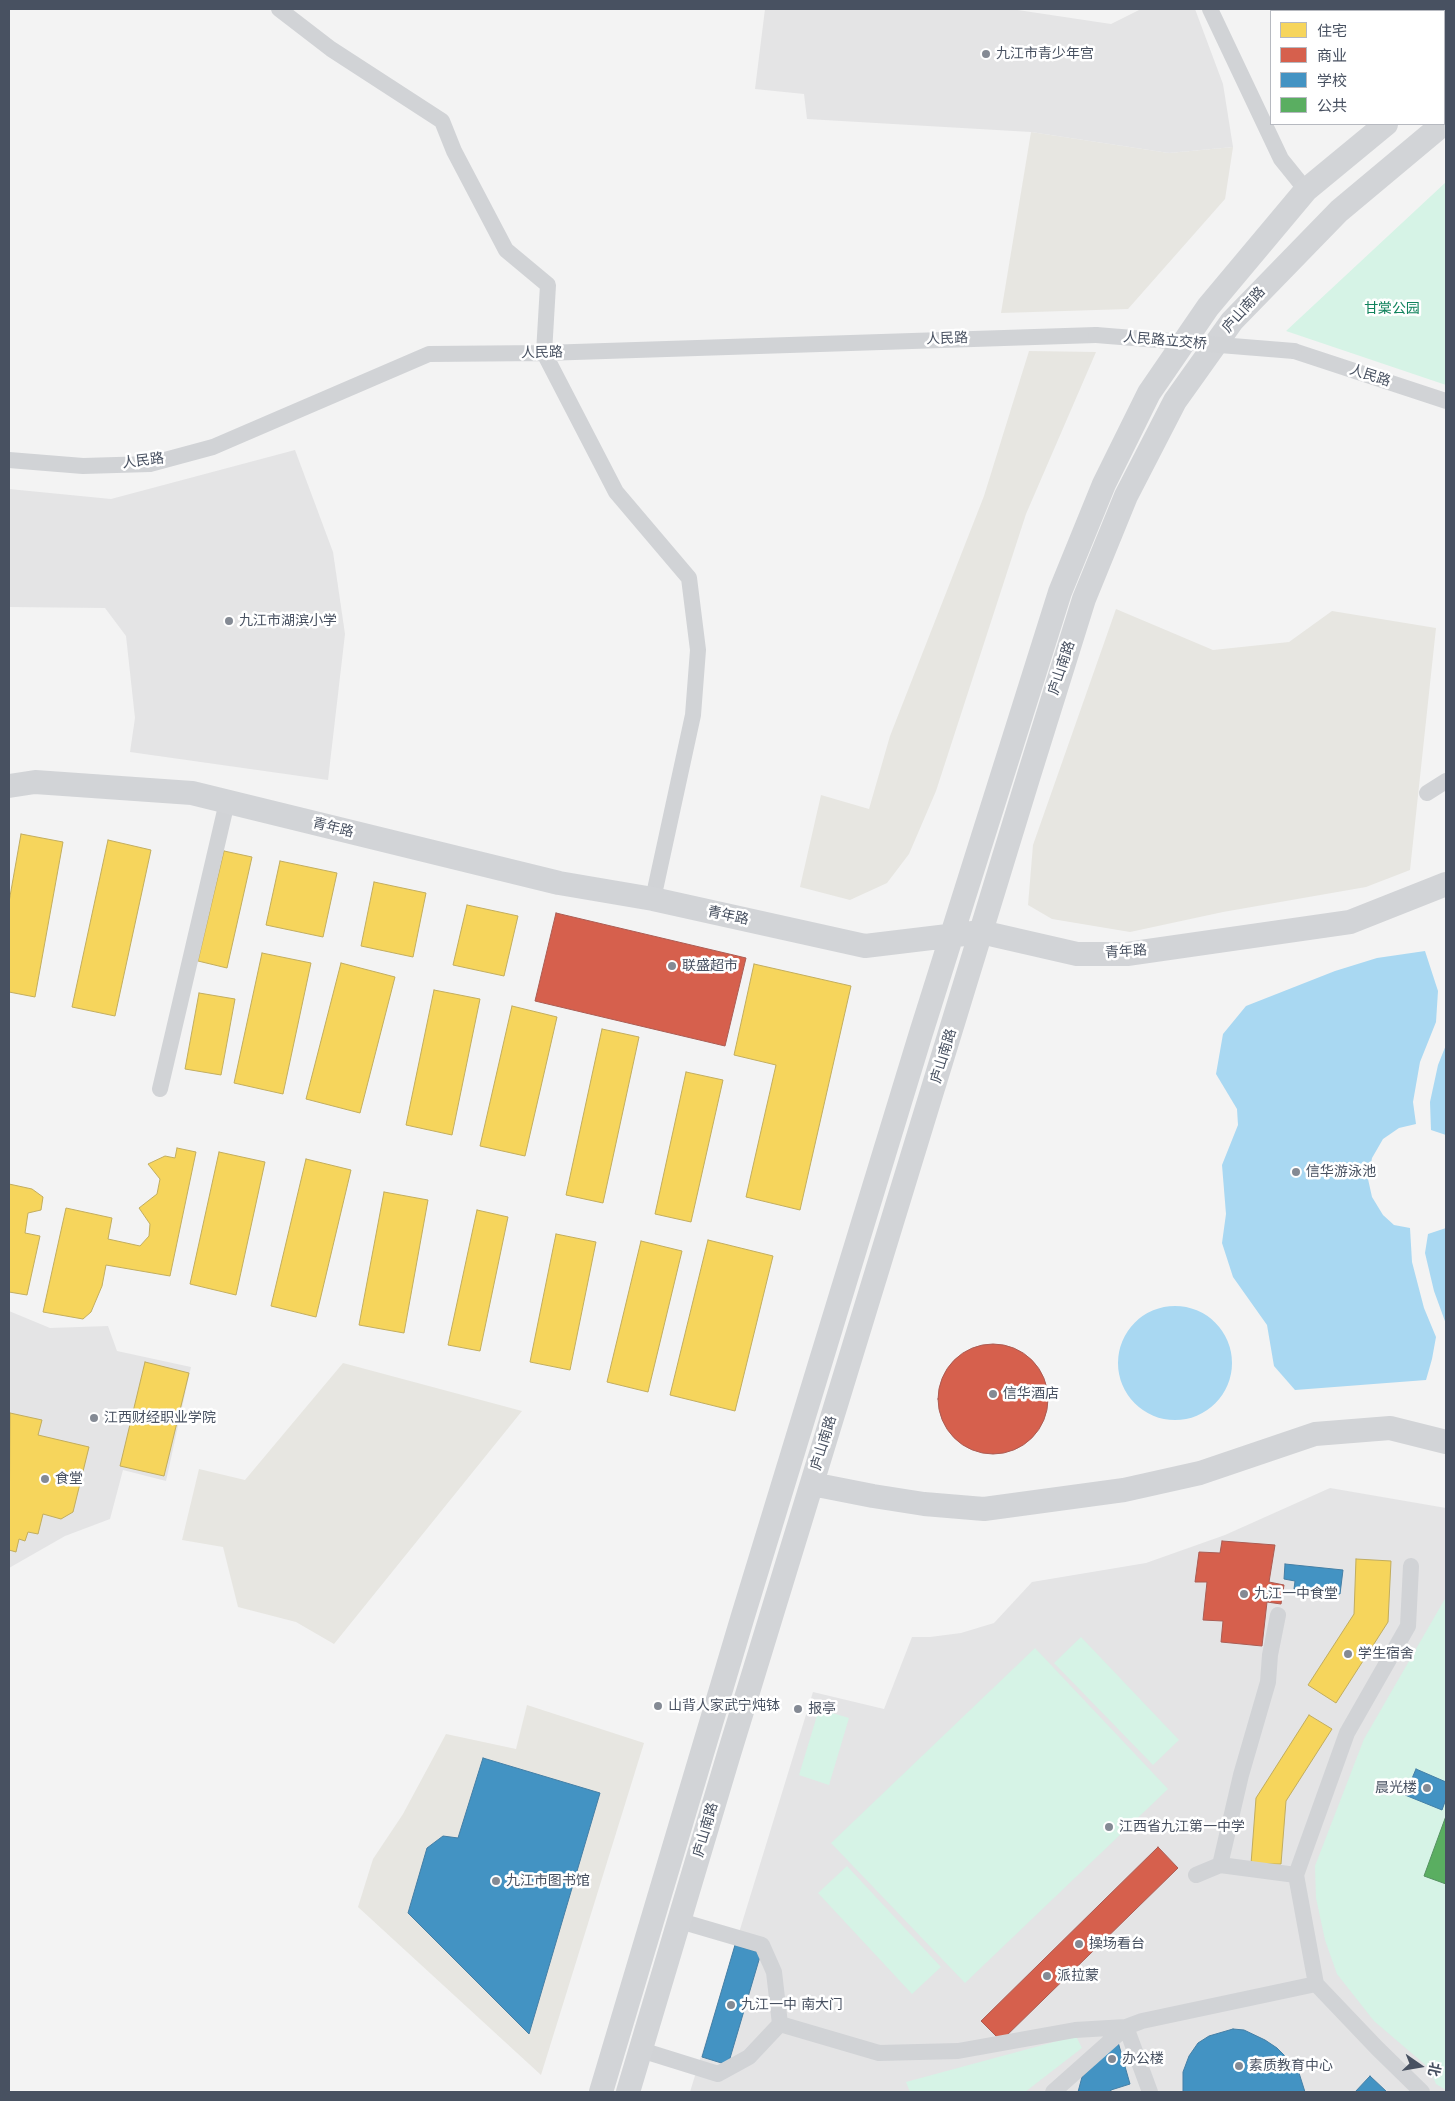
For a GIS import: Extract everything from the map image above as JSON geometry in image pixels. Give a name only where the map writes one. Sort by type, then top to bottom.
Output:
[{"type":"main road","name":"庐山南路","points":[[601,2092],[744,1610],[1060,592],[1104,484],[1149,393],[1208,307],[1306,190],[1385,125]]},
{"type":"main road","name":"庐山南路","points":[[628,2092],[812,1484],[1084,599],[1126,496],[1175,401],[1239,314],[1339,211],[1443,125]]},
{"type":"main road","name":"青年路","points":[[9,786],[35,782],[192,793],[559,883],[652,899],[865,946],[981,932],[1077,954],[1127,954],[1350,922],[1446,884]]},
{"type":"main road","points":[[812,1484],[898,1500],[984,1509],[1124,1490],[1171,1480],[1200,1473],[1315,1434],[1390,1428],[1446,1442]]},
{"type":"street","points":[[279,9],[331,49],[442,121],[454,151],[506,250],[548,285],[544,353],[616,492],[689,578],[698,650],[693,715],[652,899]]},
{"type":"street","points":[[1210,9],[1281,159],[1306,190]]},
{"type":"street","name":"人民路","points":[[9,460],[83,466],[150,464],[213,447],[429,354],[544,353],[974,338],[1096,336]]},
{"type":"street","name":"人民路立交桥","points":[[1096,336],[1294,351]]},
{"type":"street","name":"人民路","points":[[1294,351],[1446,401]]},
{"type":"street","points":[[1427,793],[1446,781]]},
{"type":"street","points":[[160,1089],[227,802]]},
{"type":"street","points":[[1412,1566],[1408,1626],[1347,1733],[1296,1875],[1316,1984],[1422,2092]]},
{"type":"street","points":[[1220,1865],[1241,1774],[1268,1682],[1270,1654],[1278,1615]]},
{"type":"street","points":[[1196,1875],[1220,1865],[1296,1875]]},
{"type":"street","points":[[641,2050],[718,2074],[749,2058],[780,2024],[774,1972],[762,1945],[680,1920]]},
{"type":"street","points":[[780,2024],[879,2052],[958,2051],[1075,2030],[1126,2027],[1142,2021],[1316,1984]]},
{"type":"street","points":[[1053,2092],[1126,2027]]},
{"type":"street","points":[[1126,2027],[1150,2092]]},
{"type":"shaded area","name":"九江市青少年宫","points":[[765,9],[1011,9],[1111,24],[1141,9],[1195,9],[1223,84],[1233,147],[1169,153],[1031,132],[807,119],[804,94],[755,89]]},
{"type":"shaded area","points":[[1031,132],[1169,153],[1233,147],[1225,199],[1128,309],[1001,313]]},
{"type":"shaded area","points":[[1029,351],[1096,352],[1026,514],[936,791],[909,854],[887,883],[850,900],[800,887],[821,795],[869,809],[890,736],[984,496]]},
{"type":"shaded area","name":"九江市湖滨小学","points":[[295,450],[333,552],[345,634],[328,780],[130,752],[135,718],[126,636],[105,608],[9,607],[9,489],[111,499]]},
{"type":"shaded area","points":[[1116,609],[1213,650],[1289,642],[1332,611],[1436,628],[1410,870],[1366,887],[1223,912],[1130,932],[1052,919],[1028,905],[1033,845]]},
{"type":"shaded area","name":"江西财经职业学院","points":[[9,1311],[50,1328],[108,1326],[117,1351],[191,1367],[166,1481],[123,1470],[110,1519],[65,1536],[9,1568]]},
{"type":"shaded area","points":[[343,1363],[522,1411],[334,1644],[296,1622],[238,1607],[223,1547],[182,1540],[199,1469],[245,1480]]},
{"type":"shaded area","name":"江西省九江第一中学","points":[[1330,1488],[1446,1508],[1446,2092],[690,2092],[813,1692],[884,1709],[912,1637],[961,1633],[994,1623],[1032,1582],[1146,1563],[1225,1535]]},
{"type":"shaded area","points":[[527,1705],[644,1743],[541,2075],[358,1907],[373,1859],[403,1814],[446,1734],[516,1749]]},
{"type":"green space","name":"甘棠公园","points":[[1446,182],[1446,385],[1286,331]]},
{"type":"green space","points":[[1446,1597],[1446,2090],[1436,2084],[1429,2068],[1374,2021],[1337,1974],[1325,1940],[1316,1898],[1315,1866],[1364,1739]]},
{"type":"green space","points":[[1081,1637],[1179,1740],[1153,1765],[1054,1663]]},
{"type":"green space","points":[[1035,1648],[1168,1789],[965,1983],[831,1843]]},
{"type":"green space","points":[[819,1709],[849,1718],[829,1785],[799,1775]]},
{"type":"green space","points":[[847,1866],[941,1967],[912,1994],[818,1893]]},
{"type":"green space","points":[[1076,2036],[1082,2048],[1025,2092],[910,2092],[906,2082]]},
{"type":"water","name":"信华游泳池","points":[[1425,951],[1438,991],[1436,1022],[1420,1062],[1413,1102],[1416,1124],[1399,1128],[1383,1139],[1372,1158],[1368,1179],[1372,1197],[1383,1215],[1394,1225],[1410,1228],[1412,1262],[1424,1308],[1436,1337],[1426,1380],[1295,1390],[1274,1366],[1267,1325],[1233,1277],[1222,1243],[1226,1214],[1222,1165],[1238,1125],[1237,1109],[1216,1074],[1223,1034],[1246,1006],[1335,971],[1377,958]]},
{"type":"water","points":[[1446,1045],[1446,1135],[1431,1130],[1430,1102],[1438,1065]]},
{"type":"water","points":[[1446,1228],[1446,1324],[1434,1291],[1425,1253],[1428,1234]]},
{"type":"water","points":[[1175,1306],[1197,1311],[1215,1323],[1227,1341],[1232,1363],[1227,1385],[1215,1403],[1197,1415],[1175,1420],[1153,1415],[1135,1403],[1123,1385],[1118,1363],[1123,1341],[1135,1323],[1153,1311]]},
{"type":"building: 住宅","points":[[21,834],[63,842],[35,997],[9,992],[9,902]]},
{"type":"building: 住宅","points":[[108,840],[151,850],[115,1016],[72,1007]]},
{"type":"building: 住宅","points":[[224,851],[252,857],[227,968],[198,961]]},
{"type":"building: 住宅","points":[[280,861],[337,873],[323,937],[266,925]]},
{"type":"building: 住宅","points":[[374,882],[426,893],[413,957],[361,946]]},
{"type":"building: 住宅","points":[[467,905],[518,916],[504,976],[453,965]]},
{"type":"building: 住宅","points":[[262,953],[311,963],[283,1094],[234,1083]]},
{"type":"building: 住宅","points":[[341,963],[395,977],[360,1113],[306,1099]]},
{"type":"building: 住宅","points":[[754,964],[851,986],[800,1210],[746,1197],[776,1065],[734,1055]]},
{"type":"building: 住宅","points":[[434,990],[480,999],[452,1135],[406,1125]]},
{"type":"building: 住宅","points":[[199,993],[235,999],[221,1075],[185,1069]]},
{"type":"building: 住宅","points":[[512,1006],[557,1017],[525,1156],[480,1146]]},
{"type":"building: 住宅","points":[[602,1029],[639,1037],[603,1203],[566,1195]]},
{"type":"building: 住宅","points":[[686,1072],[723,1080],[691,1222],[655,1214]]},
{"type":"building: 住宅","points":[[177,1148],[196,1152],[170,1276],[106,1265],[102,1286],[91,1312],[83,1319],[43,1312],[66,1208],[112,1218],[108,1239],[140,1246],[149,1236],[150,1224],[139,1208],[157,1194],[160,1179],[148,1164],[165,1156],[175,1158]]},
{"type":"building: 住宅","points":[[219,1152],[265,1162],[236,1295],[190,1284]]},
{"type":"building: 住宅","points":[[306,1159],[351,1170],[316,1317],[271,1306]]},
{"type":"building: 住宅","points":[[9,1184],[32,1189],[43,1197],[41,1210],[28,1213],[25,1233],[40,1236],[27,1295],[9,1292]]},
{"type":"building: 住宅","points":[[384,1192],[428,1200],[404,1333],[359,1325]]},
{"type":"building: 住宅","points":[[477,1210],[508,1217],[480,1351],[448,1345]]},
{"type":"building: 住宅","points":[[556,1234],[596,1242],[570,1370],[530,1362]]},
{"type":"building: 住宅","points":[[708,1240],[773,1256],[735,1411],[670,1395]]},
{"type":"building: 住宅","points":[[641,1241],[682,1251],[648,1392],[607,1382]]},
{"type":"building: 住宅","points":[[145,1362],[189,1373],[164,1476],[120,1466]]},
{"type":"building: 住宅","name":"食堂","points":[[10,1413],[42,1420],[38,1435],[89,1447],[73,1512],[61,1519],[43,1514],[38,1534],[28,1532],[25,1541],[19,1539],[16,1552],[9,1550]]},
{"type":"building: 住宅","name":"学生宿舍","points":[[1356,1559],[1391,1561],[1388,1622],[1336,1703],[1308,1685],[1354,1614]]},
{"type":"building: 住宅","points":[[1309,1715],[1332,1729],[1286,1801],[1281,1864],[1251,1864],[1256,1798]]},
{"type":"building: 商业","points":[[556,913],[746,958],[725,1046],[535,1001]]},
{"type":"building: 商业","name":"信华酒店","points":[[993,1344],[1014,1348],[1032,1360],[1044,1378],[1048,1399],[1044,1420],[1032,1438],[1014,1450],[993,1454],[972,1450],[954,1438],[942,1420],[938,1399],[942,1378],[954,1360],[972,1348]]},
{"type":"building: 商业","name":"九江一中食堂","points":[[1222,1541],[1275,1545],[1269,1582],[1284,1585],[1281,1604],[1267,1602],[1262,1646],[1221,1642],[1223,1621],[1203,1620],[1207,1582],[1195,1582],[1199,1552],[1220,1553]]},
{"type":"building: 商业","name":"操场看台","points":[[1158,1847],[1178,1868],[1001,2041],[981,2021]]},
{"type":"building: 学校","points":[[1285,1564],[1343,1570],[1340,1594],[1294,1589],[1295,1581],[1284,1579]]},
{"type":"building: 学校","name":"九江市图书馆","points":[[483,1758],[600,1793],[529,2034],[408,1913],[427,1848],[443,1836],[458,1838]]},
{"type":"building: 学校","name":"晨光楼","points":[[1416,1769],[1446,1782],[1446,1799],[1442,1810],[1405,1795]]},
{"type":"building: 学校","name":"九江一中 南大门","points":[[735,1945],[761,1953],[728,2065],[702,2057]]},
{"type":"building: 学校","name":"素质教育中心","points":[[1233,2029],[1244,2030],[1277,2048],[1299,2073],[1305,2092],[1183,2092],[1183,2072],[1189,2056],[1198,2043],[1209,2036]]},
{"type":"building: 学校","name":"办公楼","points":[[1118,2042],[1130,2084],[1110,2092],[1078,2092],[1082,2077]]},
{"type":"building: 学校","points":[[1370,2076],[1387,2092],[1355,2092]]},
{"type":"building: 公共","points":[[1446,1816],[1446,1884],[1424,1876]]},
{"type":"place","name":"九江市青少年宫","points":[[986,54]]},
{"type":"place","name":"九江市湖滨小学","points":[[229,621]]},
{"type":"place","name":"联盛超市","points":[[672,966]]},
{"type":"place","name":"信华游泳池","points":[[1296,1172]]},
{"type":"place","name":"信华酒店","points":[[993,1394]]},
{"type":"place","name":"江西财经职业学院","points":[[94,1418]]},
{"type":"place","name":"食堂","points":[[45,1479]]},
{"type":"place","name":"九江一中食堂","points":[[1244,1594]]},
{"type":"place","name":"学生宿舍","points":[[1348,1654]]},
{"type":"place","name":"山背人家武宁炖钵","points":[[658,1706]]},
{"type":"place","name":"报亭","points":[[798,1709]]},
{"type":"place","name":"晨光楼","points":[[1427,1788]]},
{"type":"place","name":"江西省九江第一中学","points":[[1109,1827]]},
{"type":"place","name":"九江市图书馆","points":[[496,1881]]},
{"type":"place","name":"操场看台","points":[[1079,1944]]},
{"type":"place","name":"派拉蒙","points":[[1047,1976]]},
{"type":"place","name":"九江一中 南大门","points":[[731,2005]]},
{"type":"place","name":"办公楼","points":[[1112,2059]]},
{"type":"place","name":"素质教育中心","points":[[1239,2066]]}]
